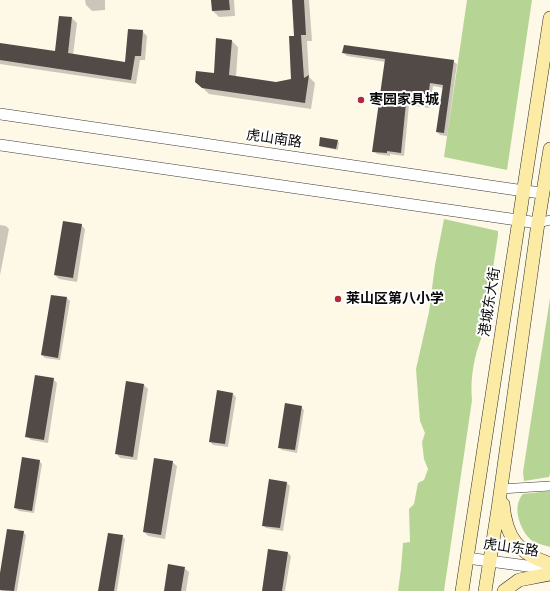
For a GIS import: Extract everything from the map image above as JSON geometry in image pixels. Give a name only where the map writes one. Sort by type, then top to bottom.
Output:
[{"type":"main road","name":"港城东大街","points":[[462,591],[550,18]]},
{"type":"main road","points":[[485,591],[544,222],[550,149]]},
{"type":"main road","points":[[501,485],[505,522],[512,538],[527,554],[550,564]]},
{"type":"main road","points":[[504,591],[519,580],[550,574]]},
{"type":"street","name":"虎山南路","points":[[0,114],[547,194]]},
{"type":"street","points":[[0,144],[518,220],[544,222]]},
{"type":"street","points":[[501,485],[550,486]]},
{"type":"street","name":"虎山东路","points":[[467,558],[550,569]]},
{"type":"green space","points":[[467,0],[532,0],[507,170],[444,157]]},
{"type":"green space","points":[[444,219],[498,231],[498,235],[483,334],[473,367],[472,400],[444,591],[398,591],[403,543],[410,542],[409,509],[414,504],[418,483],[424,480],[428,469],[424,459],[422,442],[425,433],[420,421],[416,369],[429,312],[435,265]]},
{"type":"green space","points":[[550,298],[550,474],[549,477],[524,481],[523,472]]},
{"type":"green space","points":[[550,491],[550,547],[530,539],[520,523],[517,511],[523,494]]},
{"type":"building","points":[[211,0],[229,0],[230,10],[212,11]]},
{"type":"building","points":[[292,0],[304,0],[306,35],[301,35],[304,78],[309,75],[305,103],[202,88],[195,82],[196,71],[214,73],[216,38],[232,40],[229,75],[276,82],[291,79],[289,36],[294,36]]},
{"type":"building","points":[[59,16],[72,17],[68,53],[125,62],[128,29],[143,30],[141,56],[135,56],[131,80],[0,60],[0,43],[55,51]]},
{"type":"building","points":[[344,45],[454,60],[444,133],[436,132],[443,85],[430,83],[427,105],[406,103],[401,153],[387,151],[387,153],[372,152],[385,59],[342,53]]},
{"type":"building","points":[[320,137],[338,140],[336,149],[319,146]]},
{"type":"building","points":[[63,221],[82,224],[73,278],[54,275]]},
{"type":"building","points":[[51,295],[67,297],[58,358],[41,355]]},
{"type":"building","points":[[35,375],[54,378],[44,440],[25,437]]},
{"type":"building","points":[[126,381],[144,384],[133,457],[115,454]]},
{"type":"building","points":[[217,390],[233,393],[225,444],[209,442]]},
{"type":"building","points":[[285,403],[302,406],[295,450],[278,448]]},
{"type":"building","points":[[22,457],[40,460],[32,511],[14,508]]},
{"type":"building","points":[[154,458],[173,461],[161,535],[143,532]]},
{"type":"building","points":[[269,479],[287,482],[280,528],[262,526]]},
{"type":"building","points":[[7,529],[24,531],[14,591],[0,590],[0,573]]},
{"type":"building","points":[[108,533],[123,535],[114,591],[98,591]]},
{"type":"building","points":[[268,549],[288,552],[282,591],[262,591]]},
{"type":"building","points":[[168,564],[185,567],[181,591],[164,591]]},
{"type":"place","name":"枣园家具城","points":[[361,100]]},
{"type":"place","name":"莱山区第八小学","points":[[338,299]]}]
